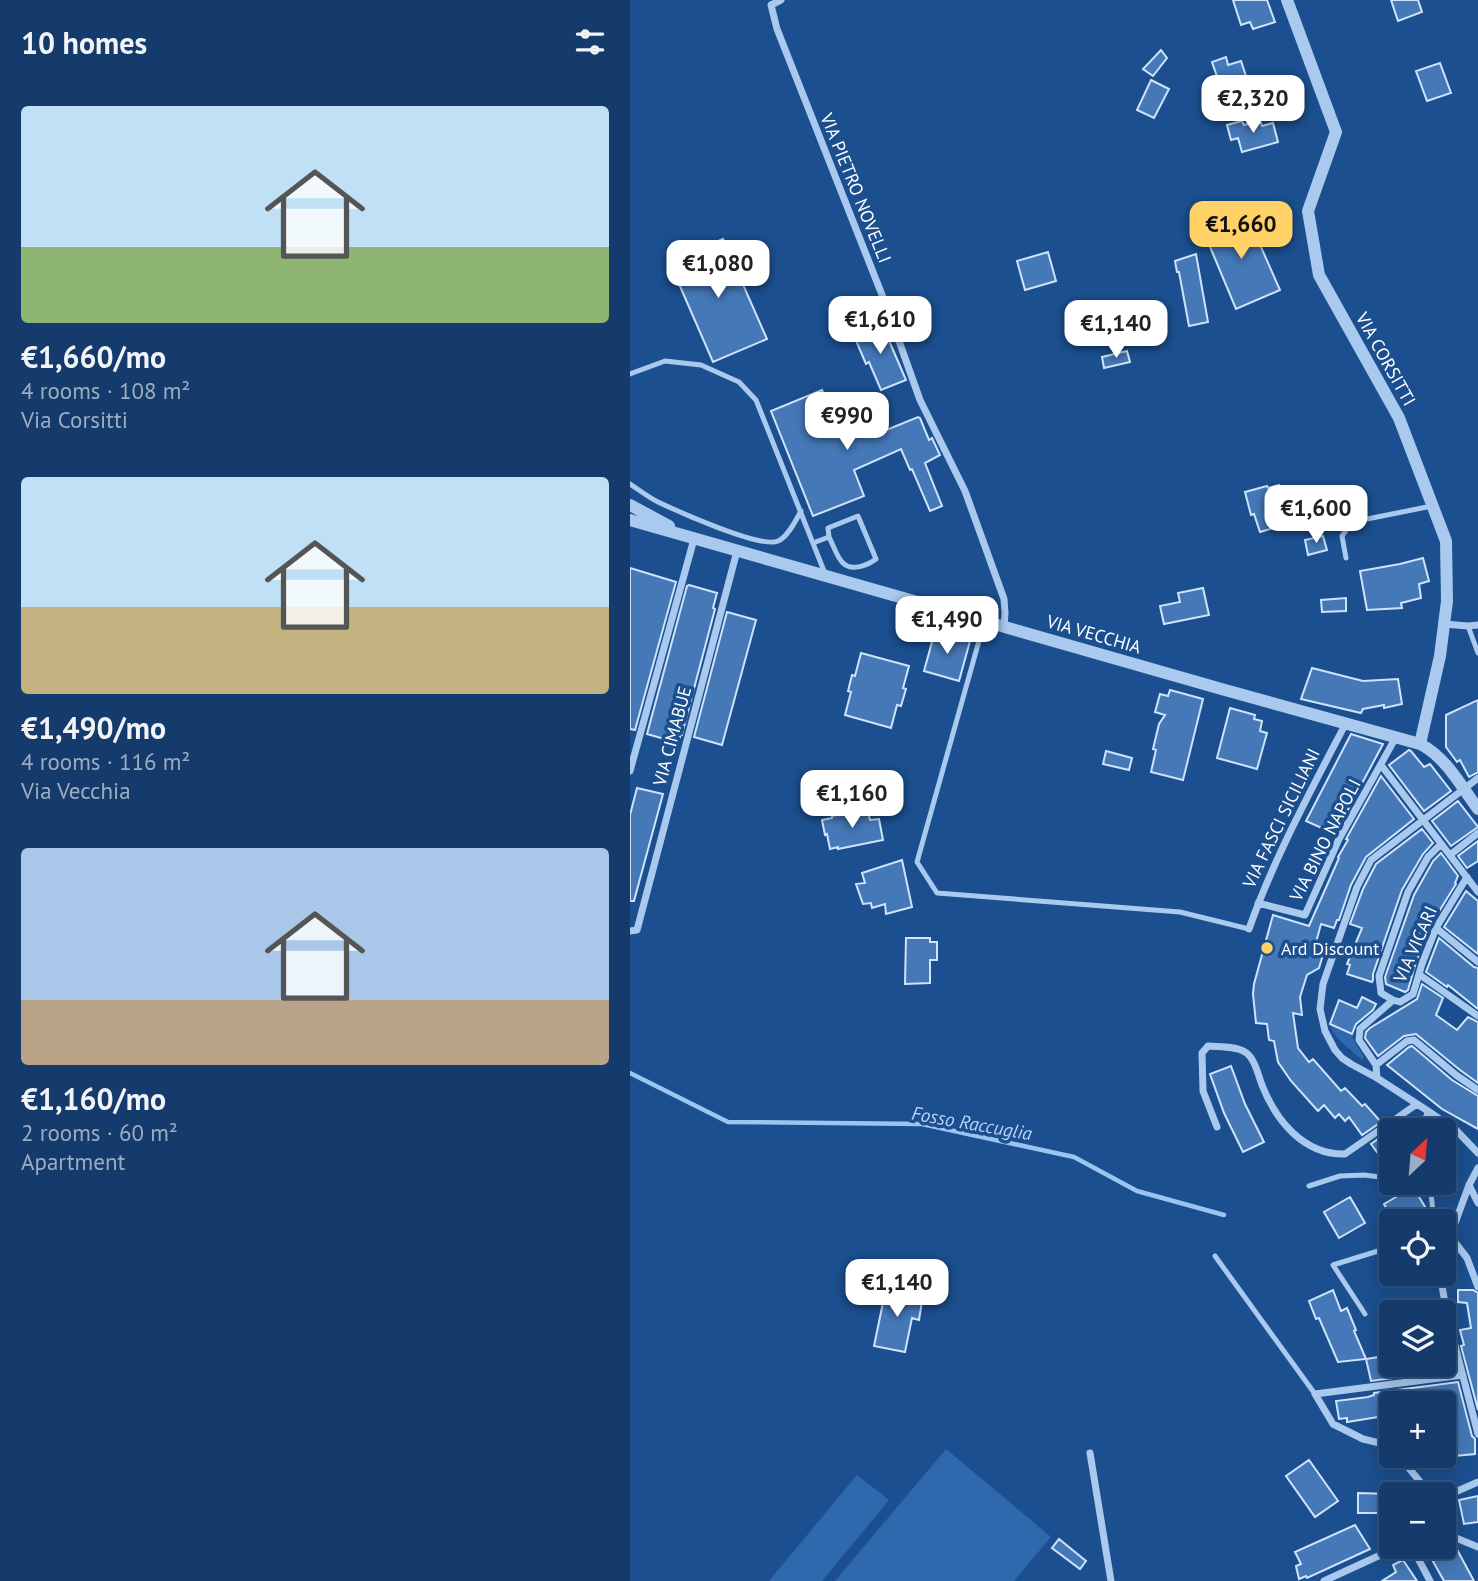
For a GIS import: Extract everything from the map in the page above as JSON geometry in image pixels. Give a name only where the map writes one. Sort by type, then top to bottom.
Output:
[{"type":"street","name":"VIA PIETRO NOVELLI","points":[[781,0],[771,5],[777,29],[888,310],[920,400],[965,491],[1004,599],[1004,626]]},
{"type":"street","name":"VIA CORSITTI","points":[[1287,0],[1336,132],[1308,211],[1319,275],[1399,418],[1446,541],[1447,601],[1440,656],[1420,744]]},
{"type":"street","points":[[630,505],[694,539],[630,771]]},
{"type":"street","name":"VIA VECCHIA","points":[[630,520],[1420,744]]},
{"type":"street","name":"VIA CIMABUE","points":[[634,931],[737,551]]},
{"type":"street","points":[[1444,624],[1478,625]]},
{"type":"street","name":"VIA FASCI SICILIANI","points":[[1249,929],[1301,809],[1346,723]]},
{"type":"street","name":"VIA BINO NAPOLI","points":[[1258,903],[1305,915],[1339,839],[1396,737]]},
{"type":"street","points":[[1420,744],[1433,750],[1443,761],[1478,809]]},
{"type":"street","points":[[1381,765],[1478,892]]},
{"type":"street","points":[[1478,778],[1371,860],[1357,887],[1323,984],[1320,1009],[1325,1031],[1335,1050],[1351,1065],[1377,1078],[1456,1130],[1478,1153]]},
{"type":"street","points":[[1450,855],[1478,833]]},
{"type":"street","points":[[1393,1000],[1381,993],[1379,976],[1408,892],[1428,857],[1441,844]]},
{"type":"street","name":"VIA VICARI","points":[[1377,1078],[1376,1065],[1359,1040],[1359,1033],[1393,1000],[1400,1002],[1413,994],[1436,928],[1467,877]]},
{"type":"street","points":[[1436,928],[1478,962]]},
{"type":"street","points":[[1420,975],[1478,1016]]},
{"type":"street","points":[[1376,1065],[1408,1041],[1414,1040],[1478,1090]]},
{"type":"street","points":[[1217,1127],[1203,1091],[1202,1053],[1208,1046],[1243,1050],[1251,1057],[1279,1118],[1292,1132],[1324,1153],[1345,1154],[1417,1104]]},
{"type":"street","points":[[1456,1220],[1478,1168]]},
{"type":"street","points":[[1469,1185],[1478,1203]]},
{"type":"street","points":[[1456,1244],[1466,1258],[1478,1287]]},
{"type":"street","points":[[1442,1286],[1478,1434]]},
{"type":"street","points":[[1379,1443],[1363,1439],[1333,1424],[1315,1394],[1463,1375]]},
{"type":"street","points":[[1090,1453],[1111,1581]]},
{"type":"street","points":[[1409,1468],[1420,1482]]},
{"type":"street","points":[[1456,1492],[1478,1482]]},
{"type":"street","points":[[1456,1538],[1478,1547]]},
{"type":"street","points":[[1324,1581],[1379,1556]]},
{"type":"street","points":[[1418,1559],[1430,1581]]},
{"type":"lane","points":[[630,374],[665,361],[701,365],[739,382],[756,400],[827,576]]},
{"type":"lane","points":[[630,484],[656,501],[708,524],[764,542],[778,541],[792,527],[801,510]]},
{"type":"lane","points":[[1346,558],[1342,536],[1352,522],[1433,506]]},
{"type":"lane","points":[[858,516],[876,559],[865,566],[842,563],[829,537],[828,528],[858,516]]},
{"type":"lane","points":[[813,543],[829,537]]},
{"type":"lane","points":[[985,621],[917,862],[937,893],[1180,912],[1249,929]]},
{"type":"lane","points":[[1468,626],[1478,653]]},
{"type":"lane","points":[[1425,1118],[1428,1111]]},
{"type":"lane","points":[[1308,1186],[1340,1175],[1379,1177]]},
{"type":"lane","points":[[1365,1314],[1333,1265],[1379,1251]]},
{"type":"lane","points":[[1215,1256],[1315,1394]]},
{"type":"shaded area","points":[[1329,1024],[1352,1034],[1364,1058],[1362,1060],[1337,1038]]},
{"type":"shaded area","points":[[946,1449],[1051,1537],[1014,1581],[835,1581]]},
{"type":"shaded area","points":[[857,1475],[889,1500],[822,1581],[769,1581]]},
{"type":"building","points":[[1233,0],[1267,0],[1275,22],[1253,29],[1250,22],[1241,25]]},
{"type":"building","points":[[1391,0],[1418,0],[1422,12],[1398,21]]},
{"type":"building","points":[[1161,50],[1167,58],[1153,76],[1143,69]]},
{"type":"building","points":[[1226,57],[1228,65],[1241,61],[1248,82],[1222,91],[1212,62]]},
{"type":"building","points":[[1440,63],[1451,93],[1427,101],[1416,71]]},
{"type":"building","points":[[1151,80],[1169,89],[1154,118],[1137,110]]},
{"type":"building","points":[[1242,121],[1244,125],[1256,122],[1262,126],[1273,123],[1278,142],[1242,152],[1238,138],[1231,140],[1227,125]]},
{"type":"building","points":[[1246,213],[1280,290],[1236,309],[1203,230]]},
{"type":"building","points":[[723,239],[767,339],[713,362],[669,261]]},
{"type":"building","points":[[1048,252],[1056,281],[1025,290],[1017,261]]},
{"type":"building","points":[[1196,254],[1208,322],[1189,326],[1175,261]]},
{"type":"building","points":[[881,322],[906,380],[881,390],[854,336],[861,333],[860,330]]},
{"type":"building","points":[[1127,351],[1130,362],[1104,368],[1102,357]]},
{"type":"building","points":[[822,390],[838,430],[877,413],[884,431],[920,418],[929,440],[932,438],[940,455],[925,463],[942,506],[930,511],[901,449],[854,470],[864,496],[813,516],[771,411]]},
{"type":"building","points":[[1279,485],[1283,498],[1275,500],[1281,526],[1260,532],[1254,514],[1251,515],[1245,492]]},
{"type":"building","points":[[1323,536],[1327,550],[1308,555],[1305,540]]},
{"type":"building","points":[[1423,558],[1429,581],[1419,584],[1421,598],[1401,603],[1402,608],[1367,610],[1360,571]]},
{"type":"building","points":[[630,568],[676,582],[635,730],[630,729]]},
{"type":"building","points":[[689,585],[717,593],[682,734],[679,741],[675,742],[647,734]]},
{"type":"building","points":[[1203,588],[1209,615],[1164,624],[1160,606],[1180,602],[1178,593]]},
{"type":"building","points":[[1346,598],[1346,611],[1322,612],[1321,600]]},
{"type":"building","points":[[727,612],[756,620],[722,745],[694,737]]},
{"type":"building","points":[[935,631],[970,641],[959,681],[924,671]]},
{"type":"building","points":[[861,653],[909,666],[903,688],[906,689],[901,706],[897,705],[891,728],[845,715],[852,675],[855,676]]},
{"type":"building","points":[[1312,668],[1363,681],[1398,679],[1402,704],[1363,709],[1361,713],[1301,699]]},
{"type":"building","points":[[1170,690],[1203,699],[1183,780],[1151,772],[1159,724],[1165,715],[1155,712],[1160,694],[1168,696]]},
{"type":"building","points":[[1478,700],[1478,772],[1469,777],[1460,760],[1457,762],[1446,747],[1446,715]]},
{"type":"building","points":[[1230,708],[1255,715],[1254,719],[1262,721],[1260,731],[1267,733],[1257,769],[1217,758]]},
{"type":"building","points":[[1351,734],[1383,744],[1335,834],[1306,821]]},
{"type":"building","points":[[1409,750],[1424,767],[1430,764],[1451,791],[1424,811],[1389,765]]},
{"type":"building","points":[[1106,751],[1132,758],[1129,770],[1103,764]]},
{"type":"building","points":[[1381,776],[1414,819],[1366,857],[1351,885],[1334,928],[1321,924],[1314,950],[1322,958],[1319,968],[1307,975],[1300,997],[1302,1015],[1293,1013],[1298,1048],[1309,1062],[1313,1059],[1341,1091],[1345,1088],[1379,1120],[1379,1123],[1362,1135],[1349,1117],[1345,1121],[1339,1114],[1335,1118],[1324,1105],[1318,1111],[1291,1081],[1278,1062],[1274,1041],[1269,1040],[1267,1024],[1256,1023],[1253,994],[1273,915],[1309,926],[1348,840],[1346,839]]},
{"type":"building","points":[[637,788],[663,794],[634,901],[630,901],[630,815]]},
{"type":"building","points":[[1458,801],[1478,827],[1451,846],[1432,821]]},
{"type":"building","points":[[867,809],[870,820],[879,819],[883,840],[830,849],[822,820]]},
{"type":"building","points":[[1422,829],[1433,843],[1423,854],[1402,890],[1372,982],[1347,974],[1350,965],[1347,964],[1362,928],[1350,924],[1363,889],[1376,864]]},
{"type":"building","points":[[1478,841],[1478,861],[1467,868],[1458,856]]},
{"type":"building","points":[[1441,853],[1458,876],[1456,884],[1430,926],[1405,992],[1386,984],[1385,977],[1414,895],[1433,861]]},
{"type":"building","points":[[902,860],[912,907],[886,914],[885,904],[872,908],[871,903],[863,904],[856,884],[865,883],[862,873]]},
{"type":"building","points":[[1466,891],[1478,901],[1478,954],[1444,927]]},
{"type":"building","points":[[906,938],[930,938],[930,942],[937,942],[937,960],[930,960],[930,983],[905,984]]},
{"type":"building","points":[[1439,938],[1478,968],[1478,1009],[1448,985],[1447,987],[1426,972]]},
{"type":"building","points":[[1422,984],[1443,998],[1436,1015],[1457,1030],[1468,1017],[1478,1022],[1478,1083],[1416,1034],[1404,1036],[1378,1056],[1365,1038],[1370,1028],[1417,999]]},
{"type":"building","points":[[1362,997],[1376,1004],[1373,1010],[1356,1024],[1352,1034],[1330,1024],[1339,1000],[1357,1008]]},
{"type":"building","points":[[1412,1046],[1452,1080],[1478,1096],[1478,1129],[1442,1109],[1387,1065]]},
{"type":"building","points":[[1231,1066],[1245,1104],[1264,1142],[1243,1152],[1224,1113],[1210,1074]]},
{"type":"building","points":[[1379,1138],[1379,1155],[1371,1144]]},
{"type":"building","points":[[1399,1195],[1418,1195],[1426,1209],[1387,1209],[1384,1204]]},
{"type":"building","points":[[1350,1197],[1365,1223],[1339,1238],[1324,1212]]},
{"type":"building","points":[[886,1288],[923,1295],[919,1320],[912,1318],[905,1352],[874,1346]]},
{"type":"building","points":[[1333,1290],[1341,1311],[1347,1308],[1366,1359],[1338,1362],[1319,1318],[1316,1319],[1309,1301]]},
{"type":"building","points":[[1458,1290],[1473,1290],[1478,1293],[1478,1410],[1461,1346],[1464,1345],[1460,1330],[1471,1328],[1467,1303],[1458,1302]]},
{"type":"building","points":[[1379,1357],[1379,1377],[1402,1377],[1371,1381],[1366,1359]]},
{"type":"building","points":[[1458,1382],[1475,1439],[1475,1454],[1456,1456],[1456,1391],[1389,1391]]},
{"type":"building","points":[[1379,1392],[1379,1417],[1347,1422],[1347,1418],[1339,1419],[1336,1401],[1368,1397]]},
{"type":"building","points":[[1309,1460],[1338,1501],[1315,1517],[1286,1476]]},
{"type":"building","points":[[1358,1493],[1379,1494],[1379,1513],[1358,1513]]},
{"type":"building","points":[[1478,1496],[1478,1522],[1464,1524],[1459,1500]]},
{"type":"building","points":[[1355,1525],[1370,1549],[1307,1578],[1306,1576],[1299,1579],[1296,1566],[1301,1564],[1295,1552]]},
{"type":"building","points":[[1059,1539],[1086,1561],[1080,1569],[1052,1548]]},
{"type":"building","points":[[1456,1548],[1474,1581],[1444,1581],[1432,1559],[1456,1559]]},
{"type":"building","points":[[1403,1560],[1417,1581],[1382,1581],[1396,1572],[1393,1565]]},
{"type":"waterway","name":"Fosso Raccuglia","points":[[630,1073],[728,1122],[922,1124],[1074,1157],[1137,1191],[1224,1215]]},
{"type":"place","name":"Ard Discount","points":[[1267,948]]}]
